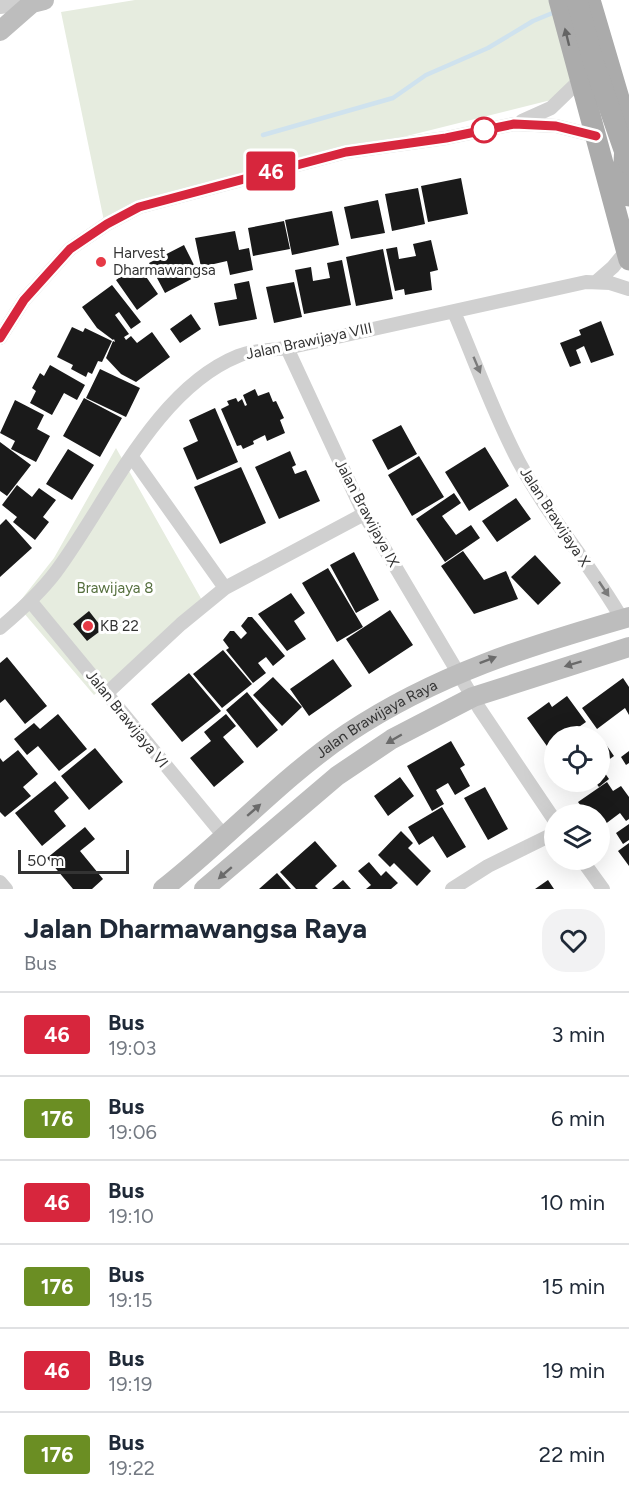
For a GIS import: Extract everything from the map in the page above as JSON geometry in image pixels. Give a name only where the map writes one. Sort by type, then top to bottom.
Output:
[{"type":"main road","points":[[559,0],[579,81],[628,250]]},
{"type":"main road","points":[[577,0],[593,61],[629,164]]},
{"type":"main road","points":[[590,0],[623,95],[628,129],[624,163],[629,196]]},
{"type":"street","points":[[0,7],[38,2]]},
{"type":"street","points":[[0,31],[38,2]]},
{"type":"street","points":[[0,338],[24,300],[70,249],[107,224],[139,207],[346,152],[446,138],[514,124],[551,108],[579,81]]},
{"type":"street","points":[[514,124],[556,126],[596,136]]},
{"type":"street","points":[[597,281],[628,250]]},
{"type":"street","name":"Jalan Brawijaya VIII","points":[[0,628],[31,602],[55,573],[132,456],[176,398],[204,374],[239,356],[287,348],[597,281],[629,289]]},
{"type":"street","name":"Jalan Brawijaya X","points":[[454,312],[519,461],[547,511],[625,618]]},
{"type":"street","name":"Jalan Brawijaya IX","points":[[287,348],[364,514],[440,645],[544,804]]},
{"type":"street","points":[[132,456],[225,588]]},
{"type":"street","points":[[107,693],[181,624],[225,588],[364,514]]},
{"type":"street","name":"Jalan Brawijaya VI","points":[[31,602],[224,836]]},
{"type":"street","name":"Jalan Brawijaya Raya","points":[[163,889],[288,780],[347,734],[413,694],[459,672],[538,643],[625,618]]},
{"type":"street","name":"Jalan Brawijaya Raya","points":[[204,889],[338,777],[392,739],[473,697],[629,647]]},
{"type":"street","points":[[452,889],[488,866],[544,838]]},
{"type":"street","points":[[589,870],[603,889]]},
{"type":"street","points":[[0,882],[6,889]]},
{"type":"green space","points":[[135,0],[553,0],[575,94],[139,203],[104,221],[61,12]]},
{"type":"green space","name":"Brawijaya 8","points":[[116,448],[203,602],[94,695],[17,605],[54,558]]},
{"type":"building","points":[[461,178],[468,214],[428,222],[421,186]]},
{"type":"building","points":[[418,188],[425,224],[392,231],[385,194]]},
{"type":"building","points":[[378,200],[385,233],[351,239],[344,207]]},
{"type":"building","points":[[332,211],[339,245],[292,255],[285,220]]},
{"type":"building","points":[[284,221],[290,249],[253,256],[248,228]]},
{"type":"building","points":[[235,231],[239,250],[249,248],[253,270],[230,275],[227,261],[201,267],[195,238]]},
{"type":"building","points":[[431,240],[438,270],[430,272],[432,290],[405,295],[404,289],[395,291],[386,249],[397,247],[399,259],[416,256],[413,244]]},
{"type":"building","points":[[184,245],[199,275],[165,293],[149,263]]},
{"type":"building","points":[[383,249],[393,299],[356,306],[346,257]]},
{"type":"building","points":[[342,260],[351,305],[304,314],[295,270],[311,267],[313,281],[330,278],[327,263]]},
{"type":"building","points":[[138,265],[158,294],[137,310],[116,280]]},
{"type":"building","points":[[249,281],[257,319],[219,326],[214,303],[237,299],[234,284]]},
{"type":"building","points":[[294,282],[302,317],[274,323],[266,287]]},
{"type":"building","points":[[112,285],[141,322],[131,329],[119,312],[115,315],[129,334],[124,337],[126,340],[131,336],[137,343],[152,332],[170,357],[136,382],[121,374],[106,358],[113,341],[115,342],[114,339],[97,328],[82,307]]},
{"type":"building","points":[[191,314],[201,329],[180,343],[170,329]]},
{"type":"building","points":[[601,321],[614,355],[591,363],[584,346],[576,350],[581,363],[570,367],[560,343],[581,335],[579,330]]},
{"type":"building","points":[[72,327],[83,332],[85,328],[112,341],[102,362],[98,361],[92,374],[88,372],[86,377],[71,369],[73,365],[57,357]]},
{"type":"building","points":[[50,365],[85,385],[77,400],[64,393],[52,415],[30,403],[36,391],[32,388],[40,373],[44,376]]},
{"type":"building","points":[[100,369],[140,388],[126,417],[86,398]]},
{"type":"building","points":[[255,389],[258,396],[269,392],[273,402],[276,401],[284,418],[280,420],[285,433],[267,441],[265,435],[243,449],[241,445],[237,446],[221,409],[229,405],[227,401],[236,398],[238,402],[242,399],[245,406],[247,405],[243,395]]},
{"type":"building","points":[[84,398],[122,418],[100,457],[63,436]]},
{"type":"building","points":[[15,400],[44,415],[37,429],[50,436],[36,462],[11,449],[15,441],[0,433]]},
{"type":"building","points":[[215,408],[238,462],[197,480],[183,448],[198,441],[189,420]]},
{"type":"building","points":[[401,425],[417,454],[388,470],[372,440]]},
{"type":"building","points":[[0,442],[31,465],[7,496],[0,491]]},
{"type":"building","points":[[485,447],[509,486],[469,511],[445,472]]},
{"type":"building","points":[[68,449],[94,465],[72,500],[46,484]]},
{"type":"building","points":[[290,451],[296,465],[292,467],[295,474],[306,470],[320,501],[279,519],[255,467]]},
{"type":"building","points":[[419,456],[444,497],[412,516],[388,475]]},
{"type":"building","points":[[241,467],[266,523],[220,544],[194,487]]},
{"type":"building","points":[[17,485],[32,497],[39,488],[56,500],[43,517],[49,522],[35,540],[13,522],[17,517],[2,505]]},
{"type":"building","points":[[454,493],[461,503],[442,516],[456,535],[471,525],[480,538],[445,562],[416,519]]},
{"type":"building","points":[[516,498],[531,519],[497,542],[482,521]]},
{"type":"building","points":[[6,519],[32,548],[0,577],[0,525]]},
{"type":"building","points":[[463,551],[484,580],[506,571],[518,599],[474,614],[441,566]]},
{"type":"building","points":[[354,552],[379,600],[356,613],[330,565]]},
{"type":"building","points":[[535,555],[561,583],[538,605],[511,577]]},
{"type":"building","points":[[328,568],[363,627],[337,642],[302,583]]},
{"type":"building","points":[[291,593],[305,613],[294,621],[306,639],[287,651],[258,614]]},
{"type":"building","points":[[390,610],[413,645],[369,674],[346,639]]},
{"type":"building","name":"KB 22","points":[[89,611],[103,629],[87,641],[73,624]]},
{"type":"building","points":[[248,617],[252,617],[285,656],[273,666],[266,657],[258,663],[266,673],[253,683],[226,650],[229,648],[223,640],[230,631],[234,631],[241,639],[247,633],[241,626]]},
{"type":"building","points":[[223,650],[252,684],[222,708],[193,674]]},
{"type":"building","points":[[7,657],[47,706],[25,724],[5,699],[0,703],[0,663]]},
{"type":"building","points":[[333,659],[352,686],[309,716],[290,689]]},
{"type":"building","points":[[189,673],[221,711],[182,742],[151,704]]},
{"type":"building","points":[[273,677],[302,707],[282,726],[253,695]]},
{"type":"building","points":[[623,678],[629,687],[629,715],[625,708],[601,726],[595,726],[582,708]]},
{"type":"building","points":[[247,692],[278,730],[257,748],[226,710]]},
{"type":"building","points":[[567,696],[586,722],[580,726],[544,726],[544,742],[527,718],[549,702],[552,707]]},
{"type":"building","points":[[58,714],[87,749],[59,771],[38,746],[27,755],[14,739],[34,723],[40,729]]},
{"type":"building","points":[[226,714],[236,726],[223,737],[244,762],[214,787],[190,758],[211,741],[204,732]]},
{"type":"building","points":[[451,741],[465,765],[460,768],[470,786],[455,795],[448,783],[436,790],[444,804],[432,811],[407,766]]},
{"type":"building","points":[[95,748],[123,782],[89,810],[61,776]]},
{"type":"building","points":[[18,750],[38,774],[23,787],[31,796],[5,817],[0,812],[0,758],[3,762]]},
{"type":"building","points":[[629,751],[629,763],[626,765],[621,757]]},
{"type":"building","points":[[400,777],[414,796],[388,816],[374,796]]},
{"type":"building","points":[[55,781],[69,798],[54,811],[66,826],[42,846],[15,813]]},
{"type":"building","points":[[610,786],[613,791],[621,786],[629,797],[629,819],[626,821],[620,813],[610,820],[610,804],[580,804],[578,802],[592,792],[610,792]]},
{"type":"building","points":[[485,787],[508,829],[488,840],[464,798]]},
{"type":"building","points":[[442,807],[466,847],[447,858],[433,836],[419,845],[408,827]]},
{"type":"building","points":[[629,824],[629,840],[623,844],[616,833]]},
{"type":"building","points":[[85,827],[95,839],[80,851],[103,879],[92,889],[73,889],[47,858]]},
{"type":"building","points":[[401,831],[413,843],[408,848],[431,871],[417,886],[394,863],[390,867],[378,855]]},
{"type":"building","points":[[315,841],[337,866],[315,886],[318,889],[296,889],[280,872]]},
{"type":"building","points":[[629,843],[629,866],[618,851]]},
{"type":"building","points":[[369,862],[381,876],[386,871],[398,883],[391,889],[366,889],[371,885],[358,871]]},
{"type":"building","points":[[277,873],[291,889],[259,889]]},
{"type":"building","points":[[343,880],[351,889],[332,889]]},
{"type":"building","points":[[548,880],[554,889],[535,889]]},
{"type":"waterway","points":[[263,135],[393,98],[426,75],[488,48],[533,21],[555,12]]},
{"type":"bus line","name":"46","points":[[0,338],[24,300],[70,249],[107,224],[139,207],[247,176],[346,152],[446,138],[514,124],[556,126],[596,136]]},
{"type":"place","name":"Harvest Dharmawangsa","points":[[101,262]]},
{"type":"place","name":"KB 22","points":[[88,626]]}]
